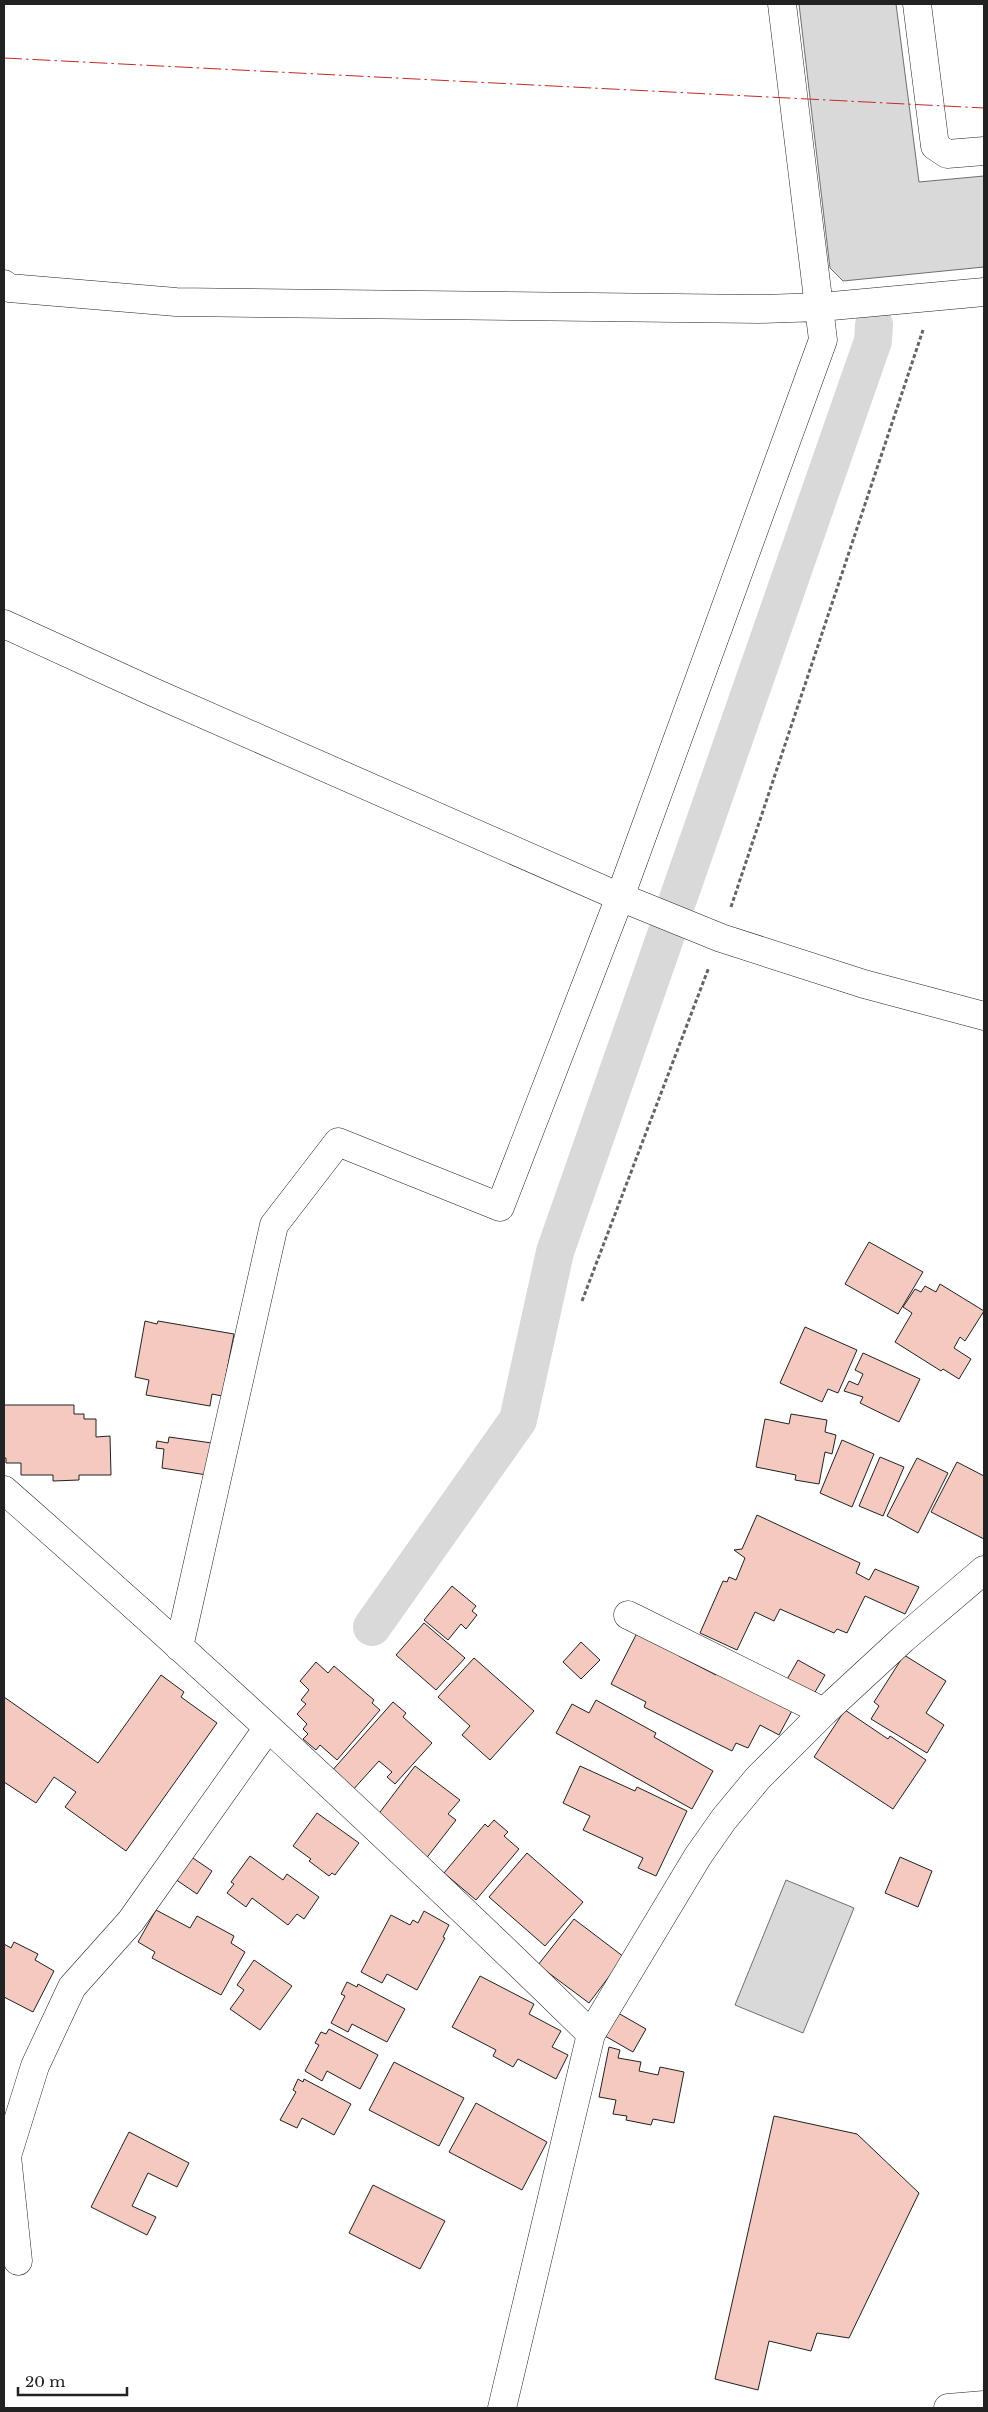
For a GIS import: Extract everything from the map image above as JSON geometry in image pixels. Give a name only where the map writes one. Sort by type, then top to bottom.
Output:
[{"type":"main road","points":[[179,1647],[274,1225],[338,1142],[500,1206],[620,897],[823,340],[782,4]]},
{"type":"main road","points":[[917,4],[935,146],[947,154],[984,151]]},
{"type":"main road","points":[[4,284],[9,288],[176,302],[759,309],[820,307],[984,292]]},
{"type":"main road","points":[[4,624],[620,897],[720,938],[864,984],[984,1016]]},
{"type":"main road","points":[[4,1490],[179,1647],[481,1926],[591,2034]]},
{"type":"main road","points":[[502,2408],[591,2034],[698,1856],[724,1819],[758,1778],[824,1712],[903,1639],[984,1570]]},
{"type":"main road","points":[[628,1615],[824,1712]]},
{"type":"main road","points":[[18,2261],[7,2156],[35,2066],[72,1988],[131,1921],[267,1729]]},
{"type":"main road","points":[[948,2408],[984,2405]]},
{"type":"path","points":[[582,1301],[720,938],[934,296]]},
{"type":"shaded area","points":[[799,4],[896,4],[919,182],[984,176],[984,267],[843,281],[830,268]]},
{"type":"shaded area","points":[[786,1880],[854,1908],[803,2033],[735,2005]]},
{"type":"building","points":[[869,1242],[923,1272],[898,1314],[845,1284]]},
{"type":"building","points":[[940,1284],[984,1311],[965,1341],[960,1337],[954,1348],[971,1359],[959,1379],[943,1369],[941,1371],[895,1342],[912,1313],[903,1307],[915,1289],[921,1292],[925,1286],[936,1292]]},
{"type":"building","points":[[145,1321],[157,1324],[158,1321],[234,1334],[222,1396],[212,1394],[210,1406],[146,1395],[149,1380],[135,1377]]},
{"type":"building","points":[[805,1327],[857,1350],[838,1393],[828,1389],[822,1402],[780,1383]]},
{"type":"building","points":[[863,1353],[920,1379],[899,1422],[860,1403],[863,1397],[844,1391],[849,1381],[858,1385],[863,1374],[855,1370]]},
{"type":"building","points":[[4,1405],[74,1405],[74,1414],[84,1414],[84,1419],[96,1419],[96,1437],[110,1436],[111,1475],[79,1475],[79,1480],[53,1481],[53,1475],[21,1475],[21,1463],[6,1463],[6,1458],[4,1458]]},
{"type":"building","points":[[791,1414],[827,1420],[825,1432],[836,1435],[832,1454],[825,1452],[819,1484],[795,1480],[796,1475],[756,1467],[765,1419],[789,1424]]},
{"type":"building","points":[[169,1437],[212,1443],[207,1475],[162,1468],[164,1449],[156,1448],[157,1441],[168,1443]]},
{"type":"building","points":[[842,1440],[874,1454],[852,1507],[820,1493]]},
{"type":"building","points":[[880,1457],[904,1467],[883,1516],[859,1506]]},
{"type":"building","points":[[917,1458],[948,1473],[918,1533],[887,1516]]},
{"type":"building","points":[[957,1462],[984,1476],[984,1539],[931,1512]]},
{"type":"building","points":[[757,1515],[860,1563],[856,1573],[869,1580],[875,1569],[919,1587],[905,1614],[865,1596],[847,1633],[837,1629],[834,1633],[780,1609],[774,1621],[755,1612],[737,1650],[700,1633],[723,1581],[727,1582],[729,1577],[736,1580],[745,1558],[734,1550],[742,1549]]},
{"type":"building","points":[[452,1586],[476,1606],[472,1611],[477,1615],[466,1629],[461,1624],[448,1640],[424,1620]]},
{"type":"building","points":[[424,1623],[465,1658],[436,1690],[396,1655]]},
{"type":"building","points":[[638,1631],[681,1653],[679,1656],[716,1675],[720,1669],[794,1707],[779,1735],[760,1725],[748,1748],[736,1743],[732,1751],[644,1707],[646,1702],[611,1684]]},
{"type":"building","points":[[581,1642],[600,1660],[581,1679],[563,1662]]},
{"type":"building","points":[[904,1655],[946,1681],[926,1713],[944,1725],[927,1753],[871,1719],[879,1706],[874,1702]]},
{"type":"building","points":[[474,1658],[534,1711],[490,1760],[462,1735],[470,1726],[438,1697]]},
{"type":"building","points":[[798,1660],[825,1675],[811,1699],[785,1683]]},
{"type":"building","points":[[316,1662],[328,1673],[334,1666],[374,1700],[372,1703],[380,1710],[337,1760],[320,1745],[316,1750],[303,1739],[308,1734],[303,1729],[307,1724],[297,1714],[306,1704],[301,1700],[309,1690],[300,1681]]},
{"type":"building","points":[[161,1675],[184,1692],[181,1697],[217,1723],[126,1851],[65,1807],[76,1792],[54,1777],[36,1803],[4,1782],[4,1697],[98,1763]]},
{"type":"building","points":[[596,1700],[656,1733],[654,1737],[713,1771],[692,1809],[556,1733],[572,1704],[589,1713]]},
{"type":"building","points":[[393,1702],[406,1713],[403,1717],[432,1743],[395,1784],[387,1777],[392,1772],[379,1761],[351,1792],[330,1773]]},
{"type":"building","points":[[845,1710],[888,1739],[890,1736],[926,1760],[893,1809],[814,1757]]},
{"type":"building","points":[[415,1766],[460,1800],[448,1814],[456,1820],[425,1860],[374,1820]]},
{"type":"building","points":[[580,1766],[635,1791],[637,1787],[687,1811],[656,1876],[638,1868],[643,1858],[583,1830],[590,1816],[563,1803]]},
{"type":"building","points":[[317,1813],[359,1843],[335,1875],[332,1873],[329,1876],[309,1861],[311,1859],[293,1846]]},
{"type":"building","points":[[494,1820],[508,1832],[504,1836],[519,1849],[476,1900],[444,1873],[485,1824],[488,1827]]},
{"type":"building","points":[[527,1853],[583,1902],[545,1946],[489,1897]]},
{"type":"building","points":[[190,1856],[212,1871],[197,1894],[175,1879]]},
{"type":"building","points":[[250,1856],[283,1880],[287,1874],[319,1897],[304,1919],[297,1914],[288,1925],[252,1898],[246,1907],[227,1893],[234,1884],[231,1882]]},
{"type":"building","points":[[900,1857],[932,1871],[918,1907],[885,1893]]},
{"type":"building","points":[[156,1910],[190,1928],[197,1916],[234,1936],[231,1943],[245,1952],[221,1995],[152,1958],[155,1952],[138,1942]]},
{"type":"building","points":[[424,1911],[449,1925],[443,1937],[445,1938],[417,1990],[387,1974],[382,1983],[361,1972],[391,1915],[410,1925],[413,1920],[418,1923]]},
{"type":"building","points":[[574,1919],[624,1957],[589,2003],[538,1965]]},
{"type":"building","points":[[14,1942],[38,1954],[35,1960],[54,1971],[33,2012],[4,1997],[4,1944],[11,1948]]},
{"type":"building","points":[[254,1960],[292,1986],[260,2030],[230,2009],[244,1990],[237,1985]]},
{"type":"building","points":[[480,1976],[534,2004],[529,2014],[561,2031],[552,2047],[568,2055],[556,2079],[518,2059],[513,2067],[493,2056],[496,2050],[452,2027]]},
{"type":"building","points":[[347,1982],[357,1987],[358,1984],[405,2009],[387,2042],[352,2024],[348,2032],[331,2023],[345,1996],[341,1994]]},
{"type":"building","points":[[618,2013],[646,2029],[633,2052],[605,2036]]},
{"type":"building","points":[[329,2029],[378,2055],[360,2089],[327,2071],[322,2081],[305,2071],[319,2045],[315,2043],[321,2032],[326,2034]]},
{"type":"building","points":[[609,2047],[620,2050],[618,2058],[641,2062],[639,2071],[658,2075],[660,2067],[684,2072],[674,2123],[653,2119],[651,2125],[626,2120],[627,2116],[613,2114],[616,2100],[599,2097]]},
{"type":"building","points":[[394,2062],[464,2098],[439,2146],[369,2110]]},
{"type":"building","points":[[298,2079],[303,2082],[304,2079],[351,2104],[334,2135],[302,2118],[297,2128],[280,2120],[296,2092],[293,2090]]},
{"type":"building","points":[[476,2103],[547,2142],[522,2190],[449,2152]]},
{"type":"building","points":[[774,2116],[857,2134],[919,2193],[849,2338],[817,2333],[811,2351],[769,2341],[758,2390],[715,2379]]},
{"type":"building","points":[[129,2132],[189,2163],[177,2187],[148,2173],[132,2206],[156,2217],[147,2235],[91,2207]]},
{"type":"building","points":[[373,2185],[445,2221],[420,2269],[349,2233]]},
{"type":"waterway","points":[[678,899],[873,341],[874,325]]},
{"type":"waterway","points":[[372,1627],[518,1420],[555,1252],[667,932]]},
{"type":"power","points":[[4,58],[984,108]]}]
